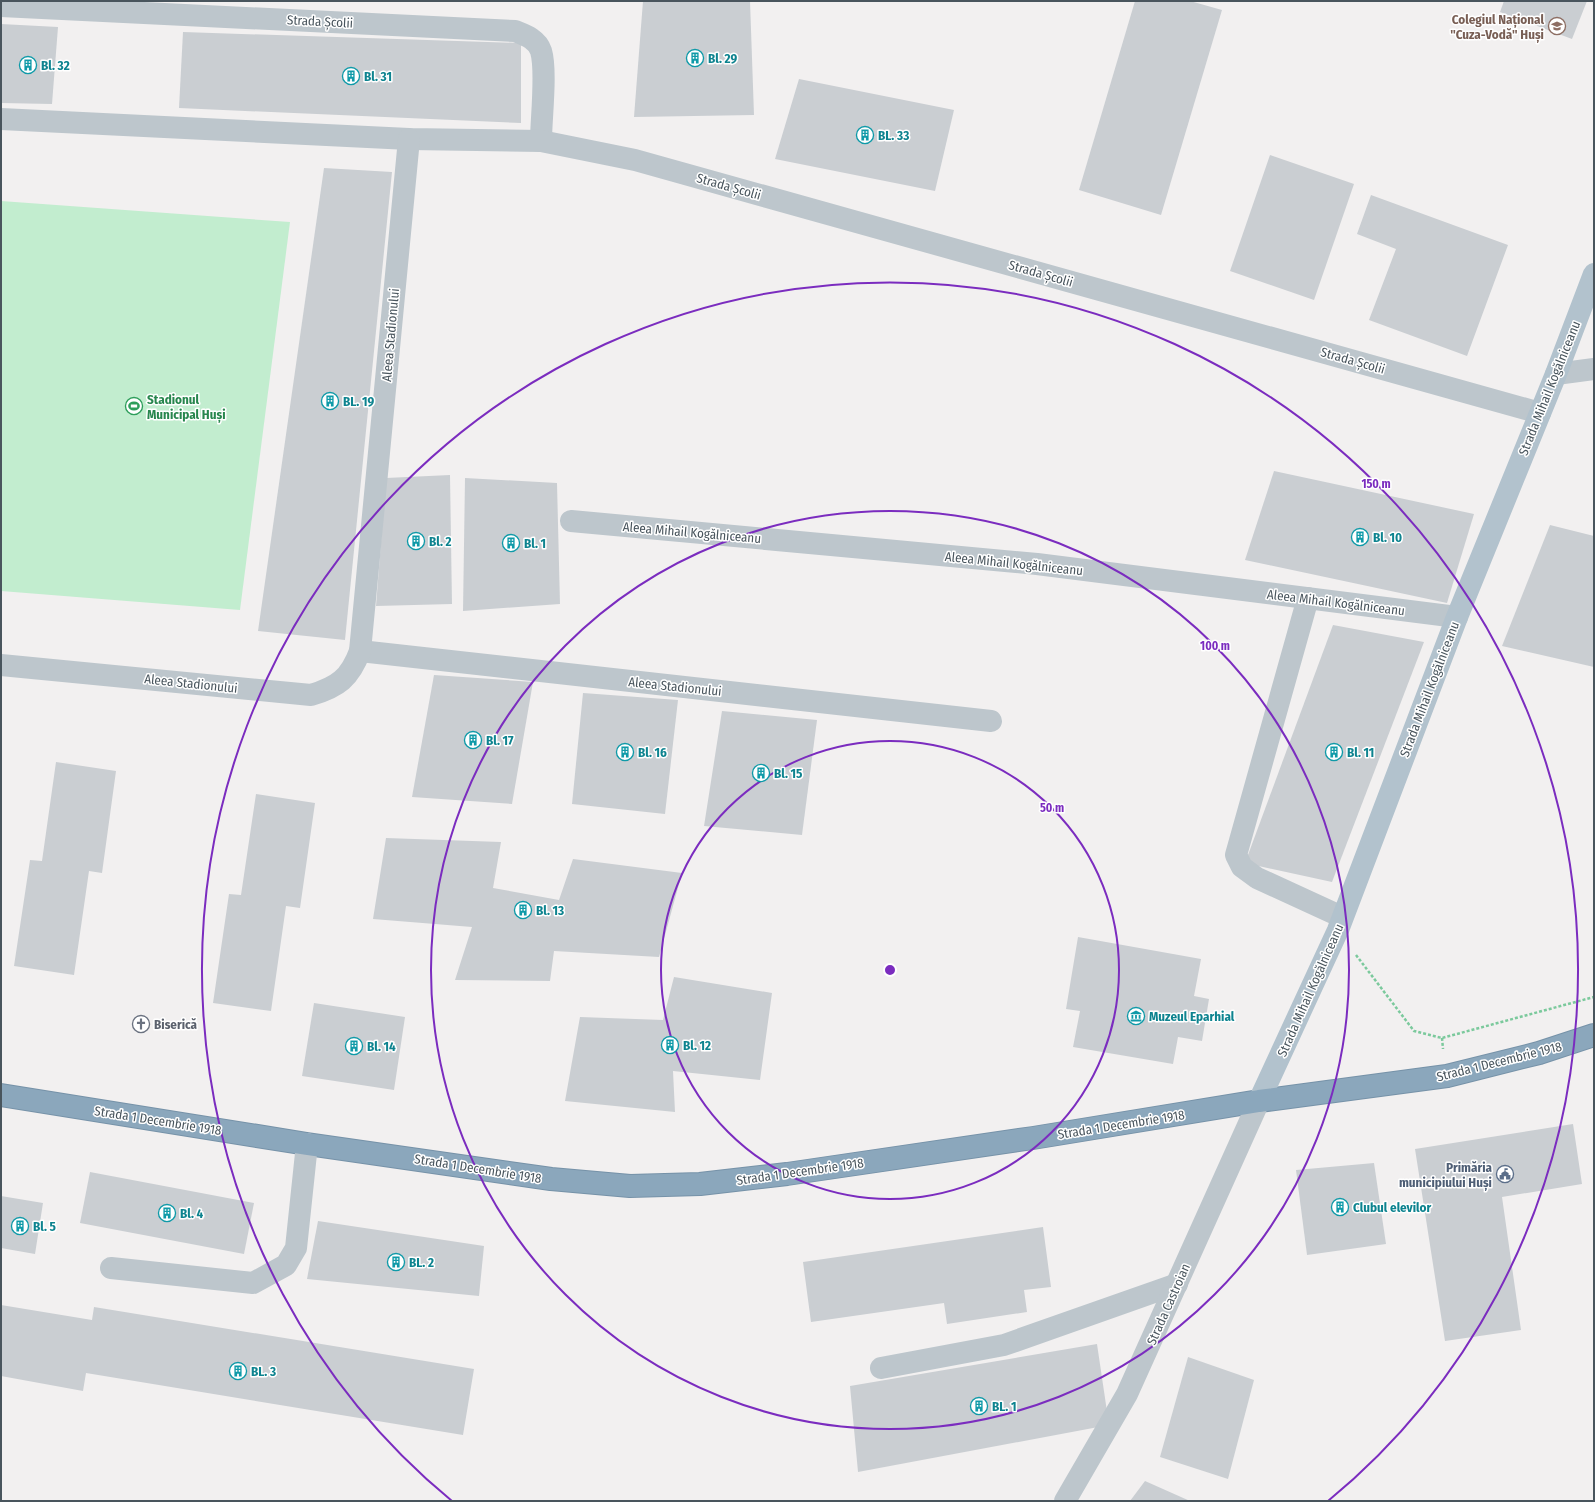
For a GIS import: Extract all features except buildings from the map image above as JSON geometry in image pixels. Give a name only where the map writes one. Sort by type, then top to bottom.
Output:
[{"type":"highway","name":"Strada 1 Decembrie 1918","points":[[1,1095],[307,1144],[551,1179],[630,1186],[700,1184],[787,1174],[1018,1141],[1259,1101],[1447,1076],[1539,1053],[1594,1035]]},
{"type":"main road","name":"Strada Mihail Kogălniceanu","points":[[1259,1101],[1340,924],[1457,617],[1556,374],[1594,274]]},
{"type":"street","name":"Strada Școlii","points":[[1,6],[515,31],[530,37],[541,50],[543,69],[541,141]]},
{"type":"street","name":"Strada Școlii","points":[[1,119],[408,139],[541,141],[635,160],[1540,412]]},
{"type":"street","name":"Aleea Stadionului","points":[[1,664],[312,695],[330,690],[340,684],[356,664],[360,651],[408,139]]},
{"type":"street","points":[[1556,374],[1594,369]]},
{"type":"street","name":"Aleea Mihail Kogălniceanu","points":[[571,521],[1037,564],[1457,617]]},
{"type":"street","points":[[1308,598],[1236,855],[1242,867],[1257,878],[1340,924]]},
{"type":"street","name":"Aleea Stadionului","points":[[360,651],[991,722]]},
{"type":"street","name":"Strada Castroian","points":[[1065,1501],[1127,1394],[1259,1101]]},
{"type":"street","points":[[111,1268],[253,1283],[286,1265],[296,1248],[307,1144]]},
{"type":"street","points":[[881,1368],[1004,1345],[1177,1284]]},
{"type":"path","points":[[1340,924],[1414,1032],[1442,1038],[1594,997]]},
{"type":"green space","name":"Stadionul Municipal Huși","points":[[1,201],[290,222],[240,610],[1,591]]},
{"type":"place","name":"Colegiul Național \"Cuza-Vodă\" Huși","points":[[1557,26]]},
{"type":"place","name":"Bl. 29","points":[[695,58]]},
{"type":"place","name":"Bl. 32","points":[[28,65]]},
{"type":"place","name":"Bl. 31","points":[[351,76]]},
{"type":"place","name":"BL. 33","points":[[865,135]]},
{"type":"place","name":"BL. 19","points":[[330,401]]},
{"type":"place","name":"Stadionul Municipal Huși","points":[[134,406]]},
{"type":"place","name":"Bl. 10","points":[[1360,537]]},
{"type":"place","name":"Bl. 2","points":[[416,541]]},
{"type":"place","name":"Bl. 1","points":[[511,543]]},
{"type":"place","name":"Bl. 17","points":[[473,740]]},
{"type":"place","name":"Bl. 16","points":[[625,752]]},
{"type":"place","name":"Bl. 11","points":[[1334,752]]},
{"type":"place","name":"Bl. 15","points":[[761,773]]},
{"type":"place","name":"Bl. 13","points":[[523,910]]},
{"type":"place","name":"Muzeul Eparhial","points":[[1136,1016]]},
{"type":"place","name":"Biserică","points":[[141,1024]]},
{"type":"place","name":"Bl. 12","points":[[670,1045]]},
{"type":"place","name":"Bl. 14","points":[[354,1046]]},
{"type":"place","name":"Primăria municipiului Huși","points":[[1505,1174]]},
{"type":"place","name":"Clubul elevilor","points":[[1340,1207]]},
{"type":"place","name":"Bl. 4","points":[[167,1213]]},
{"type":"place","name":"Bl. 5","points":[[20,1226]]},
{"type":"place","name":"BL. 2","points":[[396,1262]]},
{"type":"place","name":"BL. 3","points":[[238,1371]]},
{"type":"place","name":"BL. 1","points":[[979,1406]]}]
